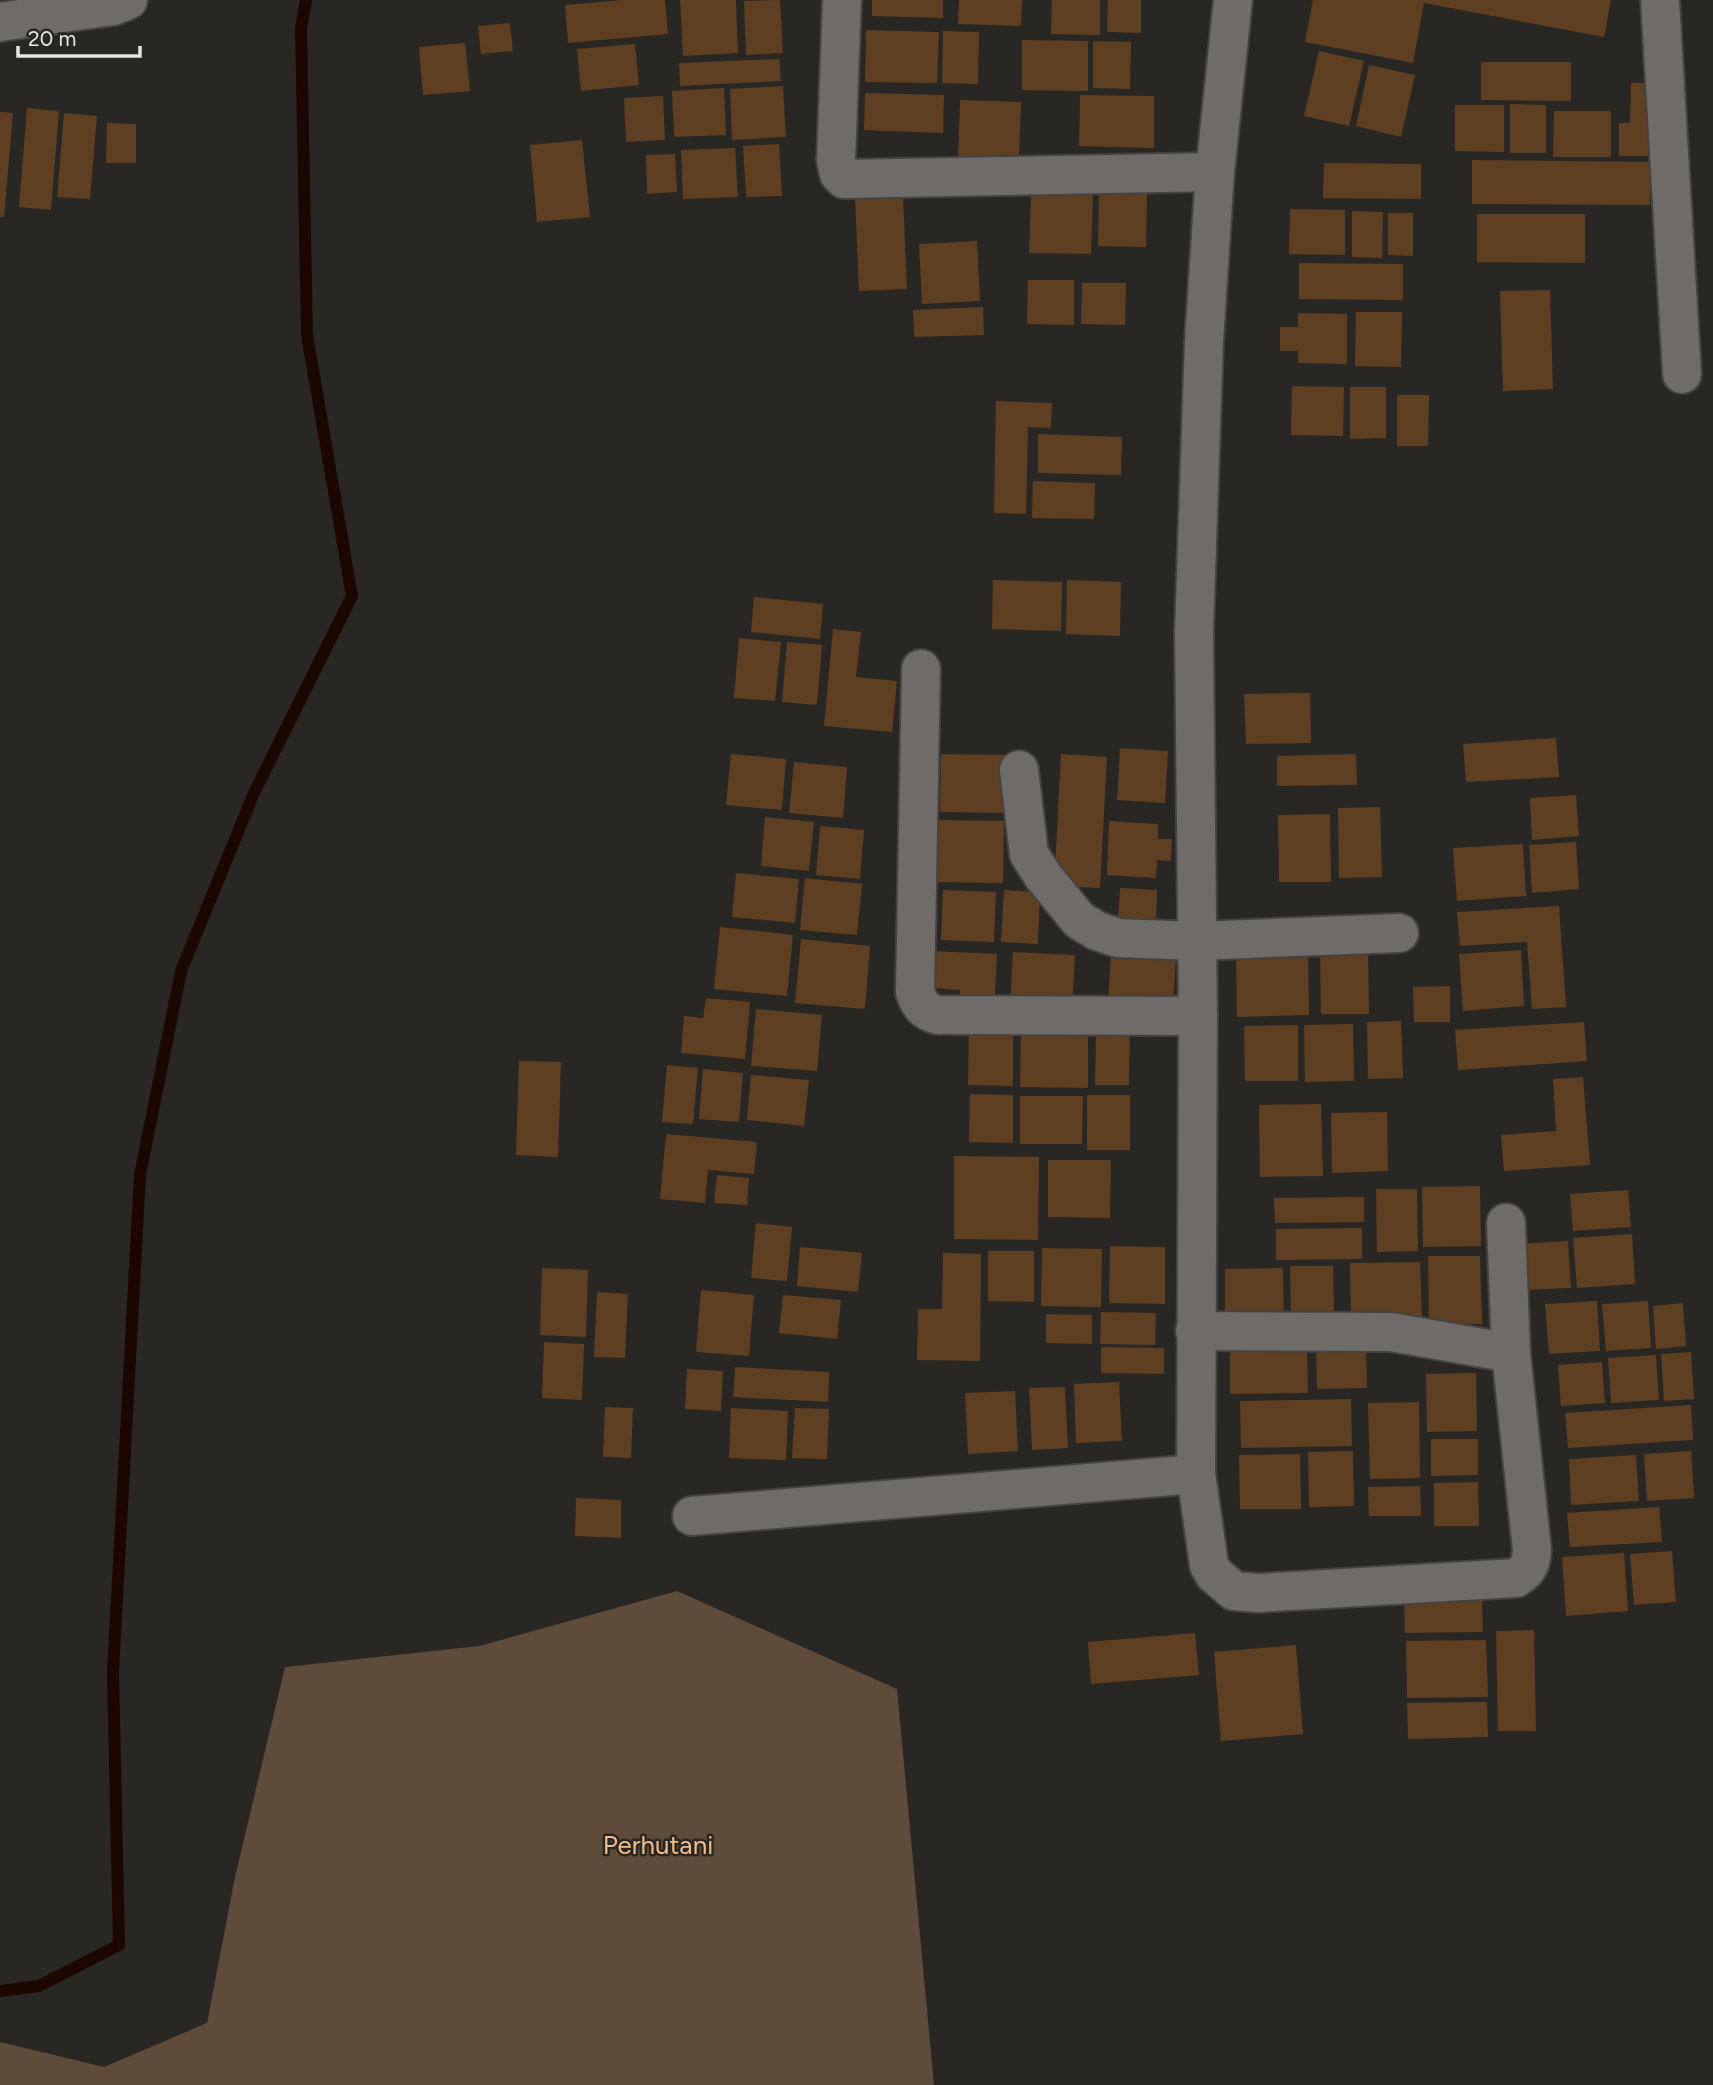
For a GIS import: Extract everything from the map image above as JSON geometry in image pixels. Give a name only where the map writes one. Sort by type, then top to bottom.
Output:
[{"type":"street","points":[[0,22],[113,6],[128,0]]},
{"type":"street","points":[[842,0],[836,160],[839,174],[844,179],[1215,172]]},
{"type":"street","points":[[1233,0],[1215,172],[1204,341],[1194,632],[1198,1016],[1196,1474],[1209,1565],[1214,1574],[1234,1591],[1282,1594],[1516,1578],[1525,1572],[1531,1563],[1532,1550],[1511,1353],[1506,1223]]},
{"type":"street","points":[[1660,0],[1682,374]]},
{"type":"street","points":[[921,669],[915,992],[926,1012],[938,1015],[1198,1016]]},
{"type":"street","points":[[1019,770],[1029,854],[1043,876],[1079,920],[1097,931],[1118,938],[1197,941],[1399,933]]},
{"type":"street","points":[[1195,1331],[1391,1332],[1511,1353]]},
{"type":"street","points":[[692,1516],[1196,1474]]},
{"type":"green space","name":"Perhutani","points":[[677,1591],[897,1689],[934,2085],[0,2085],[0,2042],[104,2067],[207,2023],[235,1877],[285,1667],[479,1646]]},
{"type":"building","points":[[665,0],[668,34],[568,43],[565,5]]},
{"type":"building","points":[[680,0],[736,0],[738,53],[683,56]]},
{"type":"building","points":[[780,0],[783,53],[746,55],[744,1]]},
{"type":"building","points":[[872,0],[943,0],[943,18],[872,16]]},
{"type":"building","points":[[959,0],[1022,0],[1021,26],[958,24]]},
{"type":"building","points":[[1052,0],[1100,0],[1100,35],[1051,34]]},
{"type":"building","points":[[1108,0],[1141,0],[1141,33],[1107,32]]},
{"type":"building","points":[[1313,0],[1611,0],[1604,37],[1424,3],[1413,63],[1305,42]]},
{"type":"building","points":[[510,23],[513,51],[481,54],[478,26]]},
{"type":"building","points":[[866,30],[939,32],[937,83],[865,82]]},
{"type":"building","points":[[943,31],[979,32],[978,84],[942,83]]},
{"type":"building","points":[[1022,40],[1088,41],[1088,91],[1022,90]]},
{"type":"building","points":[[1093,41],[1131,42],[1130,89],[1093,88]]},
{"type":"building","points":[[465,43],[470,91],[423,95],[419,47]]},
{"type":"building","points":[[635,44],[639,85],[581,91],[577,49]]},
{"type":"building","points":[[1319,51],[1364,61],[1349,126],[1304,116]]},
{"type":"building","points":[[779,59],[781,81],[680,86],[679,63]]},
{"type":"building","points":[[1481,62],[1571,62],[1571,101],[1481,100]]},
{"type":"building","points":[[1369,65],[1415,75],[1401,137],[1356,126]]},
{"type":"building","points":[[1631,83],[1656,83],[1656,156],[1619,156],[1619,123],[1630,123]]},
{"type":"building","points":[[783,86],[786,137],[732,140],[730,89]]},
{"type":"building","points":[[724,88],[726,135],[674,137],[672,91]]},
{"type":"building","points":[[865,93],[944,95],[943,133],[864,130]]},
{"type":"building","points":[[1080,95],[1154,96],[1154,148],[1079,146]]},
{"type":"building","points":[[663,96],[665,140],[626,142],[624,98]]},
{"type":"building","points":[[960,100],[1021,102],[1019,159],[958,158]]},
{"type":"building","points":[[1510,104],[1546,105],[1546,153],[1510,153]]},
{"type":"building","points":[[1455,105],[1504,105],[1504,152],[1455,151]]},
{"type":"building","points":[[27,108],[59,111],[51,210],[19,207]]},
{"type":"building","points":[[1554,111],[1611,111],[1611,157],[1553,157]]},
{"type":"building","points":[[0,112],[13,113],[4,217],[0,217]]},
{"type":"building","points":[[64,113],[97,116],[90,199],[57,197]]},
{"type":"building","points":[[107,123],[136,124],[136,163],[106,163]]},
{"type":"building","points":[[582,140],[590,217],[537,222],[530,145]]},
{"type":"building","points":[[779,144],[782,196],[746,197],[743,146]]},
{"type":"building","points":[[735,148],[738,197],[683,199],[681,150]]},
{"type":"building","points":[[675,154],[677,192],[647,194],[646,155]]},
{"type":"building","points":[[1472,160],[1650,162],[1650,205],[1472,204]]},
{"type":"building","points":[[1324,163],[1421,164],[1421,199],[1323,198]]},
{"type":"building","points":[[1099,191],[1147,192],[1146,247],[1098,246]]},
{"type":"building","points":[[1031,193],[1093,194],[1091,254],[1029,253]]},
{"type":"building","points":[[903,196],[907,289],[859,291],[855,197]]},
{"type":"building","points":[[1290,209],[1345,210],[1345,255],[1289,254]]},
{"type":"building","points":[[1352,211],[1383,212],[1382,258],[1352,257]]},
{"type":"building","points":[[1388,213],[1413,213],[1413,256],[1388,255]]},
{"type":"building","points":[[1477,214],[1585,214],[1585,263],[1477,262]]},
{"type":"building","points":[[977,241],[980,301],[922,304],[919,244]]},
{"type":"building","points":[[1299,263],[1403,264],[1403,300],[1299,299]]},
{"type":"building","points":[[1028,280],[1074,280],[1074,325],[1027,324]]},
{"type":"building","points":[[1082,283],[1126,283],[1125,325],[1081,324]]},
{"type":"building","points":[[1550,290],[1553,389],[1503,391],[1500,291]]},
{"type":"building","points":[[983,307],[984,335],[914,337],[913,310]]},
{"type":"building","points":[[1356,312],[1402,312],[1401,367],[1355,366]]},
{"type":"building","points":[[1298,313],[1347,314],[1347,364],[1298,363],[1298,351],[1280,351],[1280,327],[1298,327]]},
{"type":"building","points":[[1292,386],[1344,387],[1343,436],[1291,435]]},
{"type":"building","points":[[1350,387],[1386,387],[1386,438],[1350,439]]},
{"type":"building","points":[[1397,395],[1429,395],[1428,446],[1397,446]]},
{"type":"building","points":[[996,401],[1052,403],[1051,428],[1028,427],[1026,514],[994,513]]},
{"type":"building","points":[[1038,434],[1122,437],[1121,475],[1038,473]]},
{"type":"building","points":[[1033,481],[1095,483],[1094,519],[1032,518]]},
{"type":"building","points":[[993,580],[1062,582],[1061,631],[992,629]]},
{"type":"building","points":[[1067,580],[1121,582],[1120,636],[1066,634]]},
{"type":"building","points":[[754,597],[823,604],[820,639],[751,632]]},
{"type":"building","points":[[833,629],[861,632],[856,677],[897,681],[892,732],[824,726]]},
{"type":"building","points":[[739,638],[781,642],[775,701],[734,698]]},
{"type":"building","points":[[787,642],[822,645],[817,705],[782,702]]},
{"type":"building","points":[[1310,693],[1311,743],[1246,744],[1244,694]]},
{"type":"building","points":[[1556,738],[1559,777],[1466,782],[1463,744]]},
{"type":"building","points":[[1120,748],[1168,751],[1165,803],[1117,800]]},
{"type":"building","points":[[731,754],[786,759],[782,810],[726,805]]},
{"type":"building","points":[[941,754],[1006,755],[1005,813],[940,812]]},
{"type":"building","points":[[1061,754],[1107,757],[1100,888],[1054,886]]},
{"type":"building","points":[[1356,754],[1357,785],[1277,786],[1277,756]]},
{"type":"building","points":[[794,762],[847,767],[843,818],[789,813]]},
{"type":"building","points":[[1576,795],[1579,836],[1532,840],[1530,798]]},
{"type":"building","points":[[1380,807],[1382,877],[1339,878],[1338,808]]},
{"type":"building","points":[[1330,814],[1331,882],[1279,882],[1278,815]]},
{"type":"building","points":[[765,817],[814,822],[809,871],[761,866]]},
{"type":"building","points":[[938,820],[1004,821],[1003,883],[937,882]]},
{"type":"building","points":[[1109,821],[1158,824],[1158,839],[1172,839],[1171,861],[1157,860],[1156,878],[1107,875]]},
{"type":"building","points":[[820,826],[864,830],[860,879],[816,875]]},
{"type":"building","points":[[1576,842],[1579,889],[1532,893],[1529,845]]},
{"type":"building","points":[[1523,844],[1526,896],[1457,901],[1453,848]]},
{"type":"building","points":[[736,873],[799,879],[795,923],[732,917]]},
{"type":"building","points":[[805,878],[862,884],[857,935],[800,930]]},
{"type":"building","points":[[1120,888],[1157,890],[1156,923],[1118,921]]},
{"type":"building","points":[[943,890],[996,892],[994,942],[941,940]]},
{"type":"building","points":[[1004,890],[1040,892],[1038,944],[1001,942]]},
{"type":"building","points":[[1559,906],[1566,1007],[1532,1009],[1527,942],[1460,946],[1457,912]]},
{"type":"building","points":[[720,927],[793,935],[787,996],[714,989]]},
{"type":"building","points":[[801,939],[870,946],[865,1009],[795,1003]]},
{"type":"building","points":[[1368,950],[1369,1014],[1321,1014],[1320,952]]},
{"type":"building","points":[[1521,950],[1524,1006],[1463,1011],[1459,954]]},
{"type":"building","points":[[933,951],[997,954],[994,1014],[959,1012],[960,990],[932,988]]},
{"type":"building","points":[[1013,952],[1075,955],[1072,1011],[1010,1008]]},
{"type":"building","points":[[1111,952],[1176,955],[1173,1008],[1108,1004]]},
{"type":"building","points":[[1308,956],[1309,1015],[1237,1017],[1236,957]]},
{"type":"building","points":[[1450,986],[1450,1022],[1414,1022],[1413,987]]},
{"type":"building","points":[[706,998],[750,1002],[745,1059],[681,1053],[684,1016],[703,1018]]},
{"type":"building","points":[[756,1009],[822,1015],[817,1071],[751,1066]]},
{"type":"building","points":[[1401,1021],[1403,1078],[1368,1079],[1367,1022]]},
{"type":"building","points":[[1584,1022],[1587,1061],[1458,1070],[1455,1030]]},
{"type":"building","points":[[1353,1024],[1354,1081],[1305,1082],[1304,1025]]},
{"type":"building","points":[[1298,1025],[1298,1081],[1245,1081],[1244,1026]]},
{"type":"building","points":[[969,1028],[1013,1028],[1013,1086],[968,1085]]},
{"type":"building","points":[[1096,1028],[1130,1028],[1129,1085],[1095,1085]]},
{"type":"building","points":[[1021,1030],[1088,1031],[1088,1088],[1020,1087]]},
{"type":"building","points":[[519,1061],[561,1062],[558,1157],[516,1155]]},
{"type":"building","points":[[667,1065],[698,1068],[693,1124],[662,1122]]},
{"type":"building","points":[[703,1069],[743,1073],[739,1122],[699,1119]]},
{"type":"building","points":[[751,1075],[809,1080],[804,1126],[747,1120]]},
{"type":"building","points":[[1583,1077],[1590,1165],[1504,1171],[1501,1135],[1556,1131],[1553,1079]]},
{"type":"building","points":[[970,1094],[1013,1095],[1013,1143],[969,1142]]},
{"type":"building","points":[[1087,1095],[1130,1095],[1130,1150],[1087,1150]]},
{"type":"building","points":[[1020,1096],[1083,1096],[1082,1144],[1020,1144]]},
{"type":"building","points":[[1321,1104],[1323,1176],[1260,1177],[1259,1105]]},
{"type":"building","points":[[1387,1112],[1388,1171],[1332,1173],[1331,1113]]},
{"type":"building","points":[[666,1134],[757,1142],[754,1174],[708,1170],[705,1203],[660,1199]]},
{"type":"building","points":[[954,1156],[1039,1157],[1038,1240],[954,1239]]},
{"type":"building","points":[[1048,1160],[1111,1160],[1110,1218],[1048,1217]]},
{"type":"building","points":[[717,1175],[749,1178],[747,1205],[714,1203]]},
{"type":"building","points":[[1480,1186],[1481,1246],[1423,1247],[1422,1187]]},
{"type":"building","points":[[1376,1189],[1417,1189],[1418,1251],[1377,1252]]},
{"type":"building","points":[[1628,1190],[1631,1227],[1573,1231],[1570,1194]]},
{"type":"building","points":[[1364,1197],[1364,1222],[1275,1223],[1274,1198]]},
{"type":"building","points":[[756,1223],[792,1227],[787,1281],[751,1278]]},
{"type":"building","points":[[1362,1228],[1362,1259],[1276,1260],[1276,1229]]},
{"type":"building","points":[[1632,1234],[1635,1284],[1577,1288],[1573,1238]]},
{"type":"building","points":[[1568,1241],[1571,1288],[1525,1290],[1522,1244]]},
{"type":"building","points":[[1110,1246],[1165,1247],[1165,1304],[1109,1303]]},
{"type":"building","points":[[800,1247],[862,1253],[858,1292],[797,1286]]},
{"type":"building","points":[[1042,1248],[1102,1249],[1101,1307],[1041,1306]]},
{"type":"building","points":[[988,1251],[1034,1251],[1034,1302],[988,1301]]},
{"type":"building","points":[[943,1253],[981,1254],[980,1361],[917,1360],[918,1309],[942,1309]]},
{"type":"building","points":[[1428,1256],[1480,1256],[1482,1324],[1429,1325]]},
{"type":"building","points":[[1420,1262],[1422,1321],[1351,1321],[1350,1263]]},
{"type":"building","points":[[1290,1266],[1333,1266],[1334,1314],[1291,1315]]},
{"type":"building","points":[[542,1268],[588,1270],[586,1337],[540,1335]]},
{"type":"building","points":[[1283,1268],[1284,1325],[1225,1326],[1225,1269]]},
{"type":"building","points":[[701,1290],[754,1295],[749,1356],[696,1352]]},
{"type":"building","points":[[597,1292],[628,1294],[625,1358],[594,1357]]},
{"type":"building","points":[[783,1295],[841,1300],[837,1339],[779,1333]]},
{"type":"building","points":[[1597,1301],[1600,1351],[1549,1354],[1545,1304]]},
{"type":"building","points":[[1648,1301],[1651,1348],[1606,1351],[1602,1304]]},
{"type":"building","points":[[1683,1303],[1686,1346],[1656,1349],[1653,1306]]},
{"type":"building","points":[[1101,1312],[1156,1313],[1155,1345],[1100,1344]]},
{"type":"building","points":[[1046,1314],[1092,1315],[1092,1344],[1046,1343]]},
{"type":"building","points":[[1366,1340],[1367,1388],[1317,1389],[1316,1341]]},
{"type":"building","points":[[544,1342],[584,1344],[582,1400],[542,1398]]},
{"type":"building","points":[[1307,1342],[1308,1393],[1230,1394],[1230,1344]]},
{"type":"building","points":[[1101,1347],[1164,1348],[1164,1374],[1101,1373]]},
{"type":"building","points":[[1691,1352],[1694,1399],[1664,1401],[1661,1354]]},
{"type":"building","points":[[1656,1355],[1659,1400],[1611,1403],[1608,1358]]},
{"type":"building","points":[[1602,1362],[1605,1403],[1561,1406],[1558,1365]]},
{"type":"building","points":[[735,1367],[829,1372],[828,1402],[733,1397]]},
{"type":"building","points":[[687,1369],[723,1371],[721,1411],[685,1409]]},
{"type":"building","points":[[1476,1373],[1477,1431],[1427,1432],[1426,1374]]},
{"type":"building","points":[[1119,1382],[1122,1441],[1076,1443],[1074,1384]]},
{"type":"building","points":[[1065,1387],[1068,1448],[1032,1450],[1029,1388]]},
{"type":"building","points":[[1015,1391],[1018,1451],[968,1454],[965,1393]]},
{"type":"building","points":[[1351,1399],[1352,1446],[1241,1448],[1240,1401]]},
{"type":"building","points":[[1419,1402],[1420,1478],[1370,1479],[1368,1403]]},
{"type":"building","points":[[1691,1405],[1693,1440],[1568,1448],[1565,1413]]},
{"type":"building","points":[[605,1407],[633,1408],[631,1458],[603,1457]]},
{"type":"building","points":[[731,1408],[788,1411],[786,1460],[729,1458]]},
{"type":"building","points":[[795,1408],[829,1409],[827,1459],[792,1458]]},
{"type":"building","points":[[1431,1439],[1478,1439],[1478,1475],[1431,1476]]},
{"type":"building","points":[[1353,1451],[1354,1506],[1309,1507],[1308,1452]]},
{"type":"building","points":[[1691,1451],[1694,1498],[1647,1501],[1644,1454]]},
{"type":"building","points":[[1300,1454],[1301,1509],[1240,1509],[1239,1455]]},
{"type":"building","points":[[1636,1455],[1639,1501],[1571,1505],[1569,1459]]},
{"type":"building","points":[[1478,1482],[1479,1526],[1434,1526],[1434,1483]]},
{"type":"building","points":[[1420,1486],[1421,1516],[1369,1516],[1368,1487]]},
{"type":"building","points":[[576,1498],[621,1500],[621,1538],[575,1536]]},
{"type":"building","points":[[1659,1507],[1662,1542],[1570,1547],[1567,1513]]},
{"type":"building","points":[[1672,1551],[1676,1602],[1634,1605],[1630,1554]]},
{"type":"building","points":[[1624,1553],[1628,1611],[1566,1616],[1562,1557]]},
{"type":"building","points":[[1482,1601],[1483,1632],[1405,1633],[1404,1602]]},
{"type":"building","points":[[1534,1630],[1536,1731],[1498,1731],[1496,1631]]},
{"type":"building","points":[[1195,1633],[1199,1675],[1091,1684],[1088,1642]]},
{"type":"building","points":[[1486,1640],[1488,1697],[1407,1698],[1406,1641]]},
{"type":"building","points":[[1296,1645],[1303,1734],[1221,1741],[1214,1652]]},
{"type":"building","points":[[1487,1702],[1488,1737],[1408,1739],[1407,1703]]},
{"type":"waterway","points":[[0,1991],[39,1986],[119,1945],[113,1672],[140,1175],[181,971],[254,793],[352,596],[307,335],[301,29],[306,0]]}]
